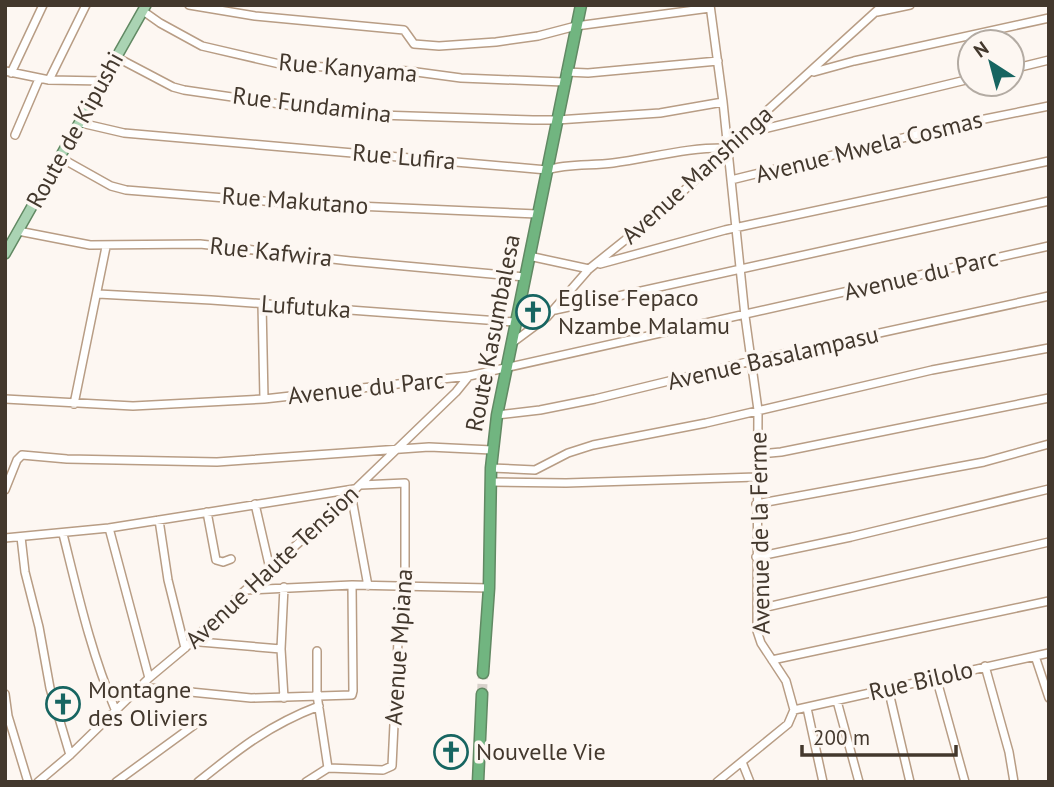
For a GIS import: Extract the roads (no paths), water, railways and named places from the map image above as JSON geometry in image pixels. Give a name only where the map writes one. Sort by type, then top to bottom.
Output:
[{"type":"highway","name":"Route Kasumbalesa","points":[[483,673],[489,588],[491,468],[497,415],[581,5]]},
{"type":"highway","points":[[478,782],[482,694]]},
{"type":"main road","name":"Route de Kipushi","points":[[5,254],[144,8]]},
{"type":"street","points":[[43,5],[8,72],[48,80],[104,81]]},
{"type":"street","points":[[48,80],[86,5]]},
{"type":"street","points":[[189,5],[255,16],[404,30],[414,44],[439,46],[538,36],[576,26],[710,6]]},
{"type":"street","name":"Avenue Manshinga","points":[[511,343],[555,310],[572,286],[591,267],[670,204],[883,5]]},
{"type":"street","points":[[876,13],[911,5]]},
{"type":"street","name":"Avenue de la Ferme","points":[[710,6],[758,410],[757,631],[761,643],[786,681],[794,710]]},
{"type":"street","name":"Rue Kanyama","points":[[144,8],[160,23],[202,46],[284,65],[409,71],[461,78],[565,77]]},
{"type":"street","points":[[810,74],[854,61],[1049,18]]},
{"type":"street","name":"Rue Fundamina","points":[[116,57],[173,87],[310,110],[357,115],[557,121]]},
{"type":"street","points":[[1026,66],[1049,60]]},
{"type":"street","points":[[565,77],[718,61]]},
{"type":"street","points":[[15,135],[39,79]]},
{"type":"street","points":[[743,134],[956,82]]},
{"type":"street","points":[[557,121],[660,113],[723,102]]},
{"type":"street","name":"Avenue Mwela Cosmas","points":[[730,180],[960,124],[1049,106]]},
{"type":"street","name":"Rue Lufira","points":[[81,123],[124,133],[547,170],[560,166],[618,162],[705,148],[727,148]]},
{"type":"street","name":"Rue Makutano","points":[[61,158],[111,186],[126,190],[288,203],[537,214]]},
{"type":"street","points":[[529,256],[591,267],[736,228],[1049,161]]},
{"type":"street","points":[[555,310],[1049,201]]},
{"type":"street","name":"Rue Kafwira","points":[[18,231],[106,247],[200,244],[525,277]]},
{"type":"street","name":"Avenue du Parc","points":[[5,399],[133,406],[264,400],[469,376],[1049,246]]},
{"type":"street","points":[[74,404],[106,247]]},
{"type":"street","name":"Lufutuka","points":[[98,294],[515,322]]},
{"type":"street","name":"Avenue Basalampasu","points":[[497,415],[595,399],[751,361],[1049,296]]},
{"type":"street","points":[[262,304],[264,400]]},
{"type":"street","points":[[491,468],[535,470],[593,444],[648,436],[932,370],[1049,348]]},
{"type":"street","name":"Avenue Haute Tension","points":[[38,782],[70,755],[149,678],[195,640],[396,450],[469,376]]},
{"type":"street","points":[[759,454],[1049,398]]},
{"type":"street","points":[[756,504],[984,461],[1049,443]]},
{"type":"street","points":[[5,490],[17,460],[22,456],[217,462],[429,447],[492,450]]},
{"type":"street","points":[[491,482],[566,483],[757,477]]},
{"type":"street","name":"Avenue Mpiana","points":[[328,768],[383,770],[392,766],[398,641],[404,587],[405,483],[354,489]]},
{"type":"street","points":[[5,538],[109,528],[354,489],[352,499],[369,586]]},
{"type":"street","points":[[757,557],[1049,489]]},
{"type":"street","points":[[255,504],[270,569]]},
{"type":"street","points":[[207,512],[216,560],[223,562],[231,559]]},
{"type":"street","points":[[159,520],[168,580],[185,648]]},
{"type":"street","points":[[109,528],[149,678]]},
{"type":"street","points":[[63,534],[95,658],[116,709]]},
{"type":"street","points":[[21,537],[25,572],[50,688],[70,755]]},
{"type":"street","points":[[758,609],[1049,542]]},
{"type":"street","points":[[246,590],[352,585],[489,588]]},
{"type":"street","points":[[140,687],[251,698],[352,695],[352,585]]},
{"type":"street","points":[[284,587],[281,649],[284,698]]},
{"type":"street","points":[[772,660],[1049,601]]},
{"type":"street","points":[[195,640],[251,648],[281,649]]},
{"type":"street","points":[[306,782],[328,768],[317,695],[317,651]]},
{"type":"street","name":"Rue Bilolo","points":[[794,710],[1049,653]]},
{"type":"street","points":[[1035,656],[1049,698]]},
{"type":"street","points":[[985,666],[1009,752],[1014,782]]},
{"type":"street","points":[[936,677],[965,782]]},
{"type":"street","points":[[888,688],[910,782]]},
{"type":"street","points":[[5,694],[8,716],[28,782]]},
{"type":"street","points":[[837,701],[859,782]]},
{"type":"street","points":[[198,782],[257,736],[319,706]]},
{"type":"street","points":[[807,708],[823,782]]},
{"type":"street","points":[[717,782],[788,724],[794,710]]},
{"type":"street","points":[[116,782],[197,723]]},
{"type":"street","points":[[742,762],[750,782]]},
{"type":"tunnel","points":[[482,694],[483,673]]},
{"type":"place","name":"Eglise Fepaco Nzambe Malamu","points":[[533,312]]},
{"type":"place","name":"Montagne des Oliviers","points":[[63,704]]},
{"type":"place","name":"Nouvelle Vie","points":[[451,752]]}]
